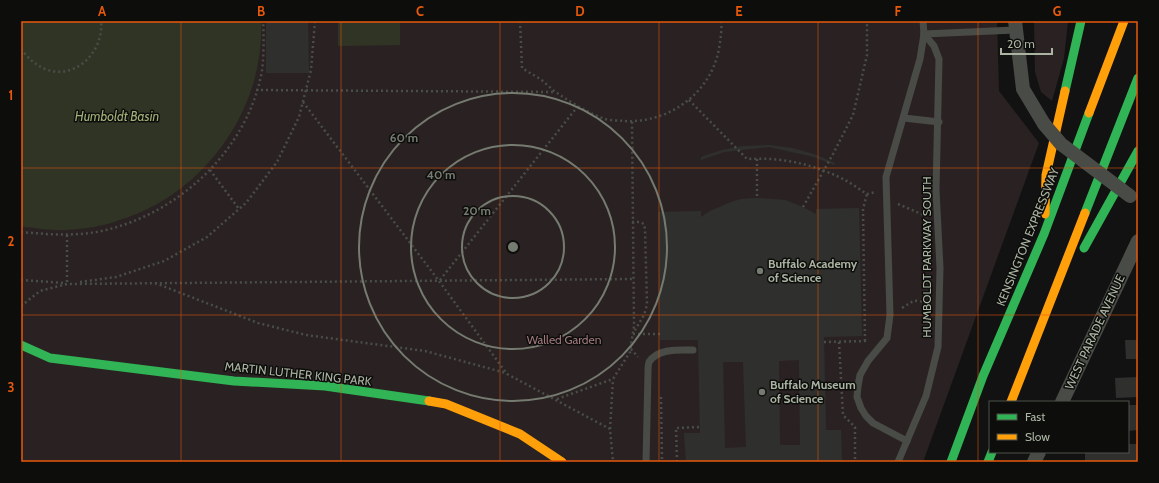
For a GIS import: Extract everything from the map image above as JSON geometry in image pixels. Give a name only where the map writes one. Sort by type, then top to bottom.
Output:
[{"type":"main road","points":[[1044,234],[1046,175],[1081,21]]},
{"type":"main road","name":"KENSINGTON EXPRESSWAY","points":[[951,462],[983,376],[1044,234],[1124,21]]},
{"type":"main road","points":[[1012,401],[1138,78]]},
{"type":"main road","points":[[1047,314],[1138,151]]},
{"type":"main road","name":"MARTIN LUTHER KING PARK","points":[[21,345],[50,358],[234,381],[325,386],[446,404],[520,434],[562,462]]},
{"type":"street","points":[[1015,26],[1023,89],[1044,124],[1060,144],[1134,199]]},
{"type":"street","name":"WEST PARADE AVENUE","points":[[1062,401],[1138,241]]},
{"type":"street","points":[[1034,462],[1038,453]]},
{"type":"lane","points":[[908,441],[873,423],[861,408],[857,397],[860,374],[868,361],[887,338],[890,314],[886,177],[920,59],[924,34],[923,21]]},
{"type":"lane","points":[[924,34],[1015,26]]},
{"type":"lane","name":"HUMBOLDT PARKWAY SOUTH","points":[[898,462],[926,396],[938,347],[940,268],[936,190],[939,122],[939,59],[934,46],[924,34]]},
{"type":"lane","points":[[904,118],[939,122]]},
{"type":"lane","points":[[646,462],[649,363],[654,357],[671,350],[693,350]]},
{"type":"path","points":[[21,49],[30,60],[48,70],[63,71],[73,69],[86,62],[92,56],[99,43],[102,28],[101,21]]},
{"type":"path","points":[[21,232],[67,235],[105,231],[144,217],[179,197],[210,170],[236,136],[254,101],[261,75],[263,21]]},
{"type":"path","points":[[21,306],[40,291],[67,284],[116,277],[164,261],[207,237],[246,203],[277,162],[299,117],[311,70],[315,21]]},
{"type":"path","points":[[520,21],[522,68],[578,106],[606,120],[632,121],[653,119],[672,112],[689,100],[708,79],[719,54],[722,26],[721,21]]},
{"type":"path","points":[[803,207],[853,115],[868,55],[867,21]]},
{"type":"path","points":[[256,90],[556,92]]},
{"type":"path","points":[[689,100],[748,159],[777,159],[811,166],[844,180],[867,194],[886,190]]},
{"type":"path","points":[[303,102],[439,280],[507,374]]},
{"type":"path","points":[[439,280],[578,106]]},
{"type":"path","points":[[613,462],[610,429],[612,379],[630,352],[634,326],[632,121]]},
{"type":"path","points":[[757,158],[757,198]]},
{"type":"path","points":[[210,170],[239,209]]},
{"type":"path","points":[[865,341],[863,209],[867,194]]},
{"type":"path","points":[[887,199],[938,221]]},
{"type":"path","points":[[632,222],[640,222],[644,224],[645,228],[647,305],[644,314],[633,334]]},
{"type":"path","points":[[67,235],[67,284]]},
{"type":"path","points":[[21,280],[67,284],[152,282],[633,279]]},
{"type":"path","points":[[152,282],[258,323],[306,335],[425,350],[507,374],[610,429]]},
{"type":"path","points":[[890,314],[915,300],[921,301],[939,310]]},
{"type":"path","points":[[633,334],[660,334]]},
{"type":"path","points":[[824,342],[885,340]]},
{"type":"path","points":[[557,400],[612,379]]},
{"type":"path","points":[[661,391],[662,462]]},
{"type":"path","points":[[677,462],[676,428],[700,427]]},
{"type":"green space","name":"Walled Garden","points":[[21,21],[997,21],[999,91],[1039,143],[923,462],[21,462]]},
{"type":"green space","points":[[1034,21],[1068,21],[1064,58],[1052,101],[1041,92],[1035,72]]},
{"type":"water","name":"Humboldt Basin","points":[[21,21],[261,21],[260,53],[253,84],[241,114],[225,141],[205,166],[182,188],[155,205],[126,218],[94,227],[51,230],[24,227],[21,226]]},
{"type":"water","points":[[338,21],[400,21],[400,45],[338,46]]},
{"type":"building","points":[[266,21],[308,21],[309,73],[266,73]]},
{"type":"building","points":[[769,145],[792,148],[814,154],[835,163],[834,165],[814,157],[769,147],[724,152],[701,160],[701,157],[722,150],[743,146]]},
{"type":"building","name":"Buffalo Academy of Science","points":[[757,198],[785,200],[816,214],[816,209],[859,208],[862,336],[824,337],[826,430],[841,430],[842,462],[686,462],[684,433],[700,433],[698,340],[660,340],[658,212],[701,211],[701,217],[710,211],[741,199]],"holes":[[[799,360],[800,445],[780,445],[779,361]],[[723,362],[743,362],[746,447],[725,448]]]},
{"type":"building","points":[[1125,340],[1138,340],[1138,359],[1126,359]]},
{"type":"building","points":[[1138,377],[1138,397],[1116,398],[1115,378]]},
{"type":"building","points":[[1129,405],[1138,405],[1138,430],[1129,431]]},
{"type":"building","points":[[1129,444],[1138,444],[1138,462],[1085,462],[1085,453],[1129,453]]},
{"type":"traffic: fast","points":[[1065,91],[1081,21]]},
{"type":"traffic: fast","points":[[1085,213],[1138,78]]},
{"type":"traffic: fast","points":[[951,462],[983,376],[1044,234],[1089,113]]},
{"type":"traffic: fast","points":[[1084,248],[1138,151]]},
{"type":"traffic: fast","points":[[21,345],[50,358],[234,381],[325,386],[429,401]]},
{"type":"traffic: fast","points":[[988,462],[992,453]]},
{"type":"traffic: slow","points":[[1089,113],[1124,21]]},
{"type":"traffic: slow","points":[[1045,214],[1046,175],[1065,91]]},
{"type":"traffic: slow","points":[[1011,401],[1085,213]]},
{"type":"traffic: slow","points":[[429,401],[446,404],[520,434],[562,462]]},
{"type":"place","name":"Buffalo Academy of Science","points":[[760,271]]},
{"type":"place","name":"Buffalo Museum of Science","points":[[762,392]]}]
